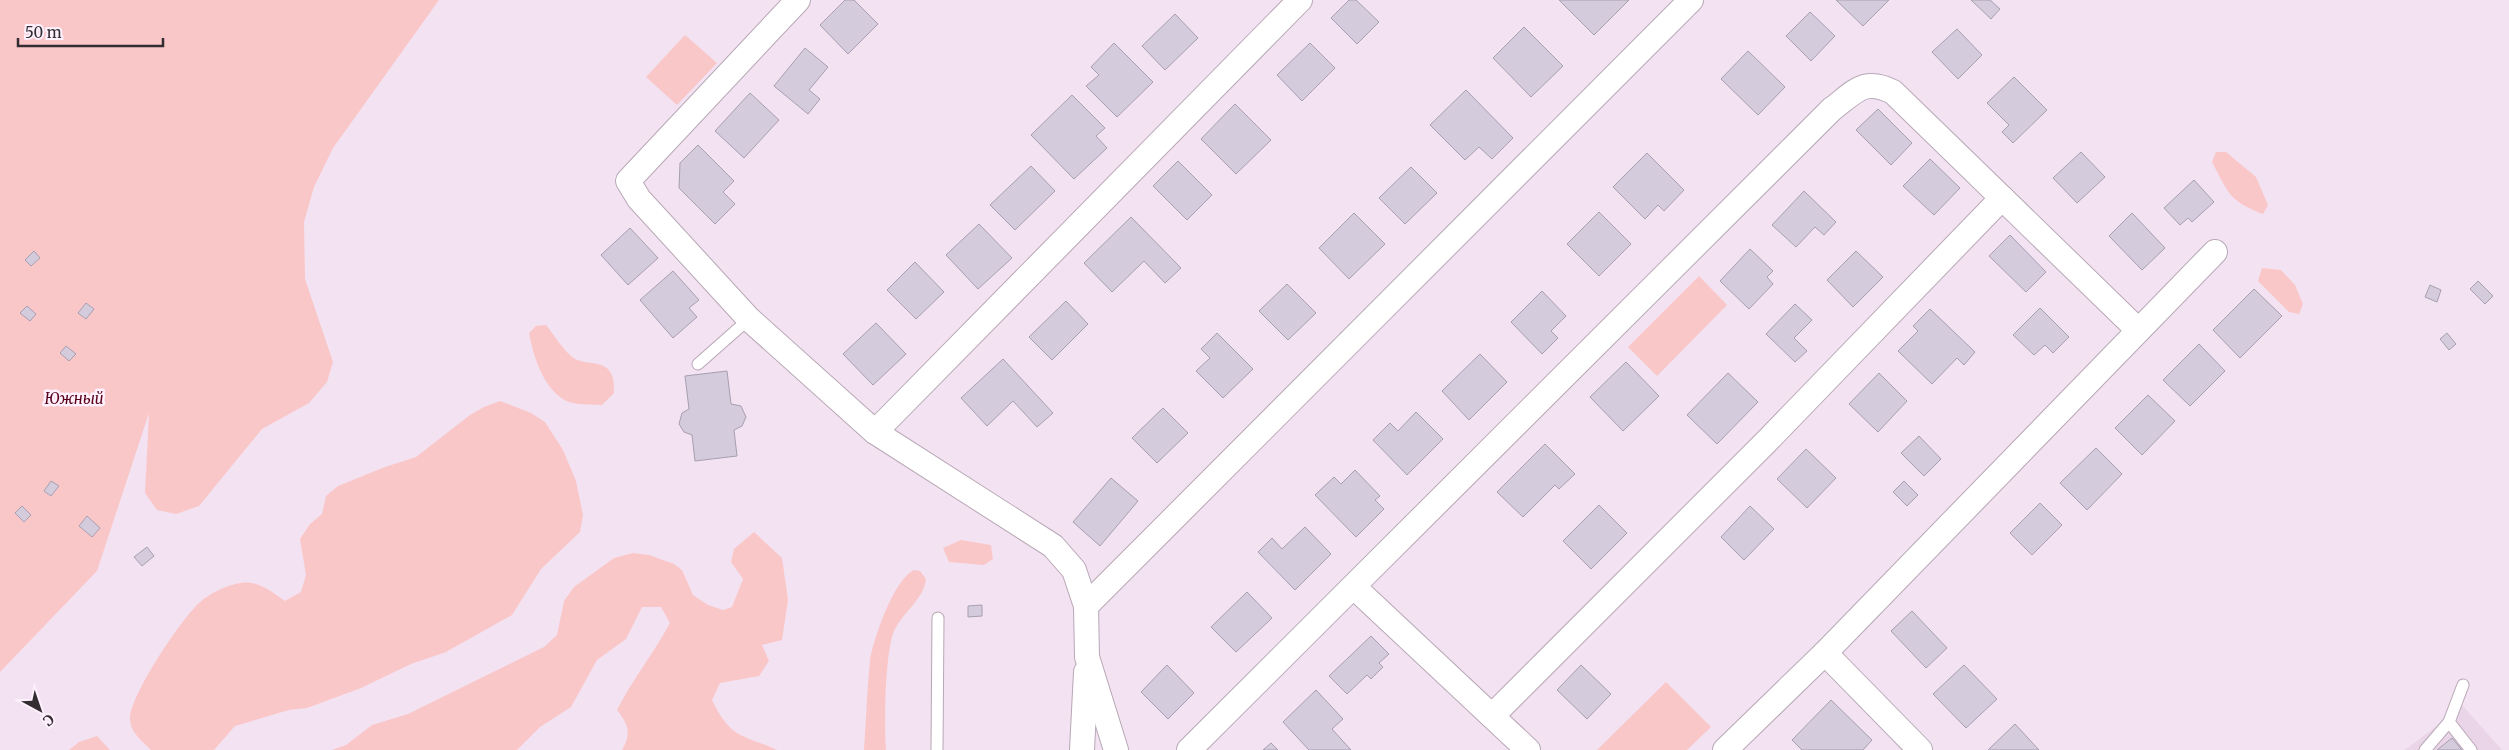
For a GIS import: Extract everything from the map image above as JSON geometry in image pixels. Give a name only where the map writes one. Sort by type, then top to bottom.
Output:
[{"type":"street","points":[[798,0],[628,181],[639,199],[749,319],[875,432],[1053,546],[1074,570],[1086,606],[1087,657],[1082,750]]},
{"type":"street","points":[[875,432],[1300,0]]},
{"type":"street","points":[[1086,606],[1692,0]]},
{"type":"street","points":[[1189,750],[1825,116],[1863,87],[1879,84],[1893,92],[2138,330]]},
{"type":"street","points":[[1492,716],[1766,441],[2002,198]]},
{"type":"street","points":[[1725,750],[1825,654],[2215,252]]},
{"type":"street","points":[[1354,587],[1528,750]]},
{"type":"street","points":[[1825,654],[1920,750]]},
{"type":"street","points":[[1087,657],[1116,750]]},
{"type":"lane","points":[[698,364],[749,319]]},
{"type":"lane","points":[[937,750],[938,618]]},
{"type":"lane","points":[[2425,750],[2449,722],[2462,685]]},
{"type":"lane","points":[[2449,722],[2471,750]]},
{"type":"shaded area","points":[[2463,706],[2502,750],[2405,750]]},
{"type":"green space","name":"Южный","points":[[0,0],[439,0],[333,148],[314,187],[304,222],[305,279],[333,362],[327,382],[309,403],[262,429],[199,506],[176,514],[157,510],[145,493],[149,413],[97,571],[0,672]]},
{"type":"green space","points":[[685,35],[717,63],[677,105],[646,77]]},
{"type":"green space","points":[[2216,152],[2226,152],[2256,177],[2268,205],[2263,214],[2243,205],[2231,195],[2212,162]]},
{"type":"green space","points":[[2262,268],[2281,270],[2295,285],[2303,304],[2299,314],[2289,312],[2258,281]]},
{"type":"green space","points":[[1699,276],[1727,305],[1657,376],[1628,347]]},
{"type":"green space","points":[[546,325],[571,356],[585,362],[599,364],[610,372],[614,393],[602,405],[577,404],[567,401],[556,394],[550,387],[536,360],[529,333],[536,326]]},
{"type":"green space","points":[[500,401],[531,413],[545,422],[563,450],[576,481],[583,515],[580,532],[541,569],[512,615],[446,652],[411,664],[361,688],[307,708],[289,710],[235,726],[214,750],[151,750],[141,740],[132,729],[130,720],[132,709],[146,677],[157,659],[191,611],[199,603],[219,590],[241,583],[259,585],[285,601],[301,592],[306,575],[300,539],[310,524],[322,514],[326,496],[338,486],[416,457],[470,415]]},
{"type":"green space","points":[[754,532],[782,558],[788,600],[782,640],[762,645],[769,661],[759,676],[720,683],[712,700],[731,729],[738,734],[777,750],[622,750],[628,734],[626,724],[617,710],[670,623],[661,607],[642,607],[626,639],[597,660],[571,707],[540,727],[517,750],[332,750],[346,745],[372,725],[408,714],[544,647],[557,635],[564,601],[574,587],[614,558],[633,553],[649,555],[674,564],[682,570],[693,595],[708,605],[723,610],[732,607],[743,579],[731,562],[734,549]]},
{"type":"green space","points":[[961,540],[991,545],[993,559],[984,565],[949,562],[943,548]]},
{"type":"green space","points":[[914,570],[920,571],[926,579],[921,594],[896,627],[890,645],[886,691],[886,750],[864,750],[870,661],[875,639],[892,597],[906,576]]},
{"type":"green space","points":[[1666,682],[1711,727],[1687,750],[1597,750]]},
{"type":"green space","points":[[97,736],[110,750],[69,750],[79,742]]},
{"type":"building","points":[[845,0],[854,0],[878,24],[848,54],[820,25]]},
{"type":"building","points":[[1349,0],[1356,0],[1379,22],[1357,44],[1331,18]]},
{"type":"building","points":[[1559,0],[1629,0],[1594,35]]},
{"type":"building","points":[[1836,0],[1889,0],[1863,26]]},
{"type":"building","points":[[1971,0],[1990,0],[2000,9],[1991,19]]},
{"type":"building","points":[[1810,12],[1835,36],[1811,61],[1786,36]]},
{"type":"building","points":[[1175,14],[1198,38],[1165,70],[1142,46]]},
{"type":"building","points":[[1524,27],[1563,66],[1531,97],[1493,58]]},
{"type":"building","points":[[1957,29],[1982,55],[1958,79],[1932,52]]},
{"type":"building","points":[[1114,43],[1153,82],[1117,117],[1086,86],[1099,75],[1091,67]]},
{"type":"building","points":[[1310,43],[1335,68],[1302,101],[1277,75]]},
{"type":"building","points":[[805,48],[828,67],[809,90],[820,99],[808,114],[774,86]]},
{"type":"building","points":[[1748,51],[1785,87],[1758,115],[1721,79]]},
{"type":"building","points":[[2014,77],[2047,110],[2013,143],[2002,132],[2009,125],[1987,103]]},
{"type":"building","points":[[1466,90],[1513,138],[1492,159],[1479,147],[1465,160],[1430,125]]},
{"type":"building","points":[[750,93],[779,120],[744,158],[715,131]]},
{"type":"building","points":[[1072,95],[1105,128],[1096,136],[1107,148],[1074,179],[1031,135]]},
{"type":"building","points":[[1235,104],[1271,140],[1236,174],[1201,139]]},
{"type":"building","points":[[1878,109],[1912,143],[1891,165],[1856,130]]},
{"type":"building","points":[[698,145],[734,181],[723,192],[735,204],[715,224],[679,188],[680,163]]},
{"type":"building","points":[[2081,152],[2105,177],[2077,203],[2053,178]]},
{"type":"building","points":[[1647,153],[1684,190],[1664,211],[1658,205],[1645,219],[1613,187]]},
{"type":"building","points":[[1930,159],[1960,188],[1934,215],[1903,186]]},
{"type":"building","points":[[1178,161],[1212,195],[1187,220],[1153,186]]},
{"type":"building","points":[[1031,166],[1055,191],[1015,230],[990,205]]},
{"type":"building","points":[[1411,167],[1437,193],[1405,224],[1379,198]]},
{"type":"building","points":[[2194,180],[2214,202],[2192,222],[2188,218],[2180,225],[2164,208]]},
{"type":"building","points":[[1804,191],[1836,222],[1824,235],[1815,227],[1796,247],[1772,225]]},
{"type":"building","points":[[1599,212],[1631,244],[1599,276],[1567,244]]},
{"type":"building","points":[[1354,213],[1385,244],[1349,279],[1319,248]]},
{"type":"building","points":[[2132,213],[2165,248],[2142,270],[2109,236]]},
{"type":"building","points":[[1131,217],[1181,268],[1165,283],[1144,261],[1112,292],[1084,263]]},
{"type":"building","points":[[979,224],[1012,258],[978,289],[946,255]]},
{"type":"building","points":[[630,228],[658,258],[628,285],[601,255]]},
{"type":"building","points":[[2010,235],[2046,272],[2026,292],[1989,256]]},
{"type":"building","points":[[1750,249],[1773,271],[1767,277],[1773,284],[1749,309],[1720,281]]},
{"type":"building","points":[[34,251],[40,258],[31,266],[25,260]]},
{"type":"building","points":[[1856,251],[1883,277],[1853,307],[1827,280]]},
{"type":"building","points":[[915,262],[944,292],[916,319],[887,290]]},
{"type":"building","points":[[673,271],[699,300],[689,308],[697,317],[673,338],[640,300]]},
{"type":"building","points":[[2478,281],[2493,296],[2485,304],[2470,289]]},
{"type":"building","points":[[1287,284],[1316,313],[1288,340],[1259,311]]},
{"type":"building","points":[[2430,285],[2441,290],[2437,302],[2425,297]]},
{"type":"building","points":[[2254,289],[2282,316],[2240,358],[2213,330]]},
{"type":"building","points":[[1542,291],[1566,316],[1551,331],[1558,338],[1542,354],[1511,322]]},
{"type":"building","points":[[1066,301],[1088,324],[1052,360],[1029,337]]},
{"type":"building","points":[[86,303],[94,309],[86,319],[78,313]]},
{"type":"building","points":[[1795,304],[1812,320],[1794,338],[1807,351],[1795,362],[1766,334]]},
{"type":"building","points":[[27,306],[36,314],[30,321],[20,313]]},
{"type":"building","points":[[2040,308],[2069,337],[2053,353],[2045,345],[2034,355],[2013,335]]},
{"type":"building","points":[[1930,309],[1975,352],[1964,365],[1957,358],[1932,384],[1898,351],[1918,331],[1913,326]]},
{"type":"building","points":[[876,323],[906,354],[873,385],[843,354]]},
{"type":"building","points":[[1217,333],[1253,369],[1223,398],[1196,371],[1210,358],[1201,349]]},
{"type":"building","points":[[2447,333],[2456,344],[2449,350],[2440,339]]},
{"type":"building","points":[[2199,344],[2225,371],[2190,406],[2163,380]]},
{"type":"building","points":[[66,346],[76,354],[69,361],[60,353]]},
{"type":"building","points":[[1480,354],[1507,382],[1469,420],[1442,391]]},
{"type":"building","points":[[1003,359],[1053,413],[1037,427],[1013,401],[987,426],[961,398]]},
{"type":"building","points":[[1626,362],[1659,396],[1623,431],[1590,397]]},
{"type":"building","points":[[727,371],[731,404],[741,406],[746,417],[742,426],[734,430],[737,456],[695,461],[692,435],[684,432],[679,424],[682,413],[689,409],[685,376]]},
{"type":"building","points":[[1728,373],[1758,402],[1717,444],[1687,415]]},
{"type":"building","points":[[1879,373],[1907,401],[1878,432],[1849,404]]},
{"type":"building","points":[[2148,395],[2175,421],[2142,455],[2115,428]]},
{"type":"building","points":[[1163,408],[1188,433],[1157,463],[1132,438]]},
{"type":"building","points":[[1416,412],[1443,439],[1407,475],[1373,440],[1390,423],[1398,431]]},
{"type":"building","points":[[1919,436],[1941,459],[1924,476],[1901,453]]},
{"type":"building","points":[[1545,444],[1575,474],[1559,489],[1555,485],[1523,517],[1497,492]]},
{"type":"building","points":[[2096,448],[2122,474],[2087,510],[2060,483]]},
{"type":"building","points":[[1806,449],[1836,478],[1807,508],[1777,479]]},
{"type":"building","points":[[1355,470],[1380,496],[1375,500],[1384,509],[1356,537],[1315,495],[1334,477],[1341,484]]},
{"type":"building","points":[[1111,478],[1138,501],[1100,546],[1073,522]]},
{"type":"building","points":[[51,481],[59,486],[51,496],[44,491]]},
{"type":"building","points":[[1904,481],[1918,495],[1907,506],[1893,492]]},
{"type":"building","points":[[2040,503],[2062,525],[2032,555],[2010,533]]},
{"type":"building","points":[[1599,505],[1627,533],[1591,569],[1563,541]]},
{"type":"building","points":[[22,506],[31,515],[24,522],[15,513]]},
{"type":"building","points":[[1750,506],[1774,529],[1744,560],[1721,537]]},
{"type":"building","points":[[87,516],[100,528],[92,537],[79,526]]},
{"type":"building","points":[[1305,527],[1331,554],[1295,590],[1258,552],[1272,538],[1282,549]]},
{"type":"building","points":[[147,547],[154,556],[142,566],[134,557]]},
{"type":"building","points":[[1247,592],[1272,618],[1236,652],[1211,627]]},
{"type":"building","points":[[982,605],[982,616],[968,617],[968,606]]},
{"type":"building","points":[[1912,611],[1947,648],[1926,668],[1891,631]]},
{"type":"building","points":[[1371,636],[1389,654],[1379,663],[1383,667],[1371,679],[1367,675],[1347,694],[1329,676]]},
{"type":"building","points":[[1167,665],[1194,693],[1168,719],[1141,692]]},
{"type":"building","points":[[1581,665],[1611,694],[1587,719],[1557,690]]},
{"type":"building","points":[[1964,665],[1997,699],[1966,728],[1933,694]]},
{"type":"building","points":[[1316,690],[1343,719],[1332,729],[1351,750],[1309,750],[1283,722]]},
{"type":"building","points":[[1831,700],[1872,740],[1863,750],[1802,750],[1792,740]]},
{"type":"building","points":[[2015,724],[2039,750],[1988,750]]},
{"type":"building","points":[[2452,738],[2462,750],[2437,750]]},
{"type":"building","points":[[1271,743],[1278,750],[1263,750]]}]
